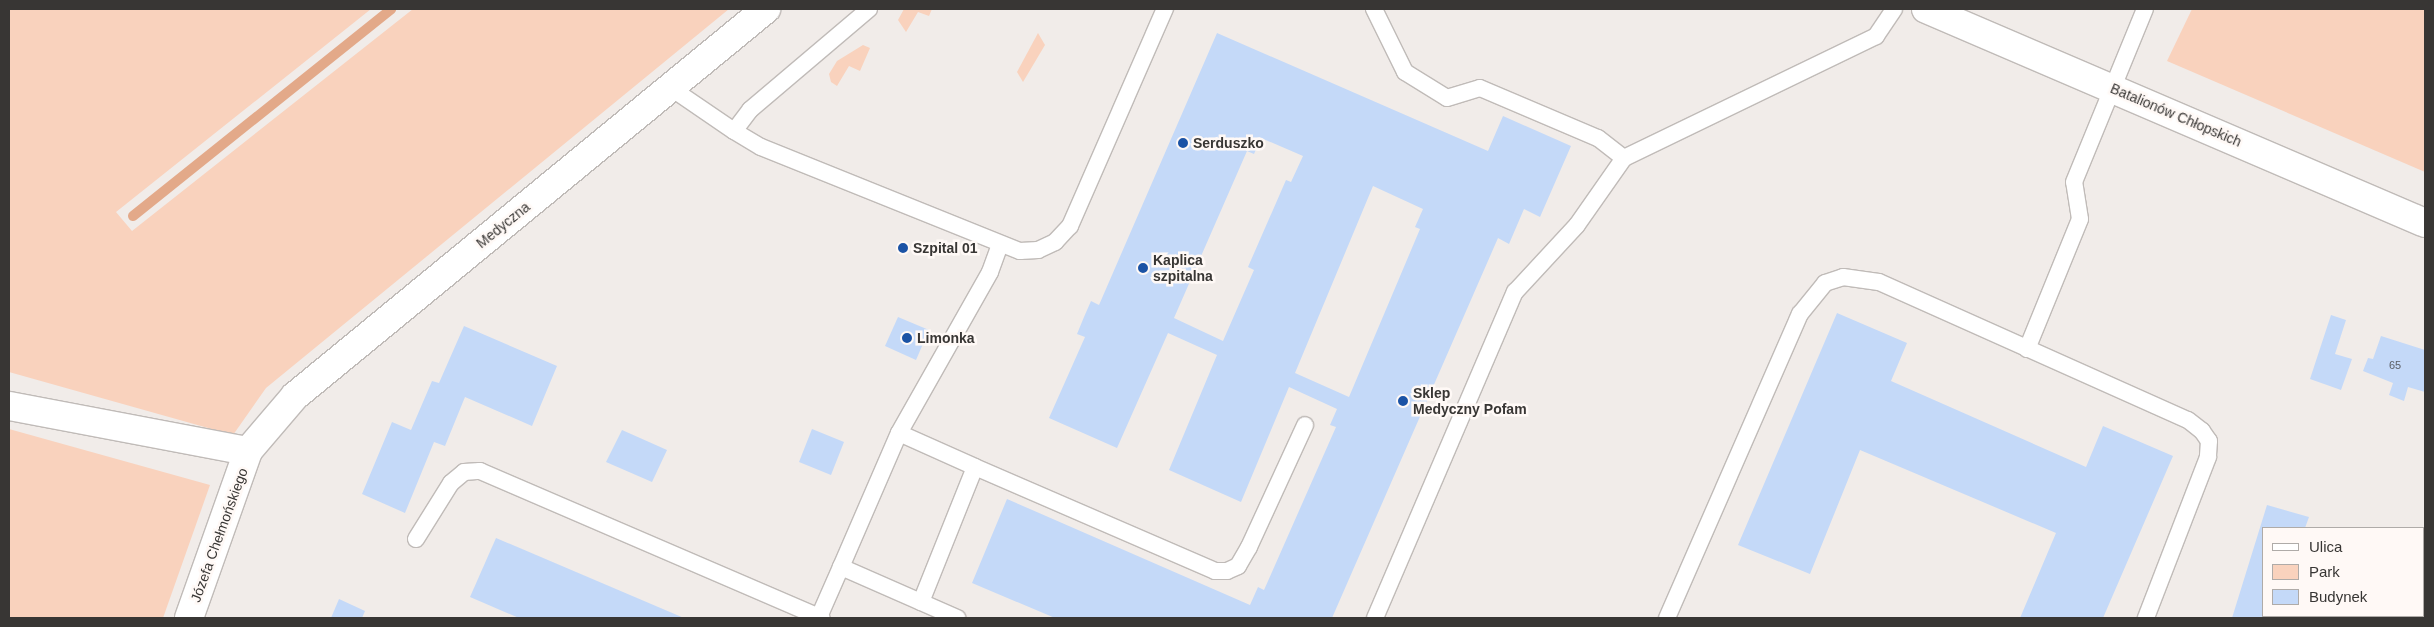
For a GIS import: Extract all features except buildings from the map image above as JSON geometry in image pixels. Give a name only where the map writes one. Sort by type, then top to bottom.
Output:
[{"type":"street","name":"Medyczna","points":[[248,451],[295,396],[766,9]]},
{"type":"street","name":"Batalionów Chłopskich","points":[[1926,9],[2425,223]]},
{"type":"street","points":[[9,406],[248,451]]},
{"type":"street","name":"Józefa Chełmońskiego","points":[[189,618],[248,451]]},
{"type":"lane","points":[[734,131],[750,110],[869,9]]},
{"type":"lane","points":[[671,88],[761,147],[1000,245],[1038,250],[1055,242],[1070,226],[1164,9]]},
{"type":"lane","points":[[1374,9],[1405,72],[1447,98],[1480,88],[1598,138],[1624,158]]},
{"type":"lane","points":[[1375,618],[1515,292],[1577,225],[1624,158],[1876,36],[1894,9]]},
{"type":"lane","points":[[2027,349],[2080,219],[2074,182],[2145,9]]},
{"type":"lane","points":[[416,539],[451,483],[464,472],[480,471],[820,618],[899,433],[990,272],[1000,245]]},
{"type":"lane","points":[[1667,618],[1800,314],[1825,283],[1843,277],[1871,280],[2188,420],[2209,441],[2202,474],[2146,618]]},
{"type":"lane","points":[[899,433],[1215,571],[1226,571],[1238,566],[1249,547],[1305,425]]},
{"type":"lane","points":[[921,602],[976,467]]},
{"type":"lane","points":[[841,567],[957,618]]},
{"type":"green space","points":[[9,9],[371,9],[116,212],[132,231],[413,9],[729,9],[266,388],[233,435],[9,372]]},
{"type":"green space","points":[[904,9],[932,9],[929,16],[918,12],[906,32],[898,20]]},
{"type":"green space","points":[[2192,9],[2425,9],[2425,172],[2167,61]]},
{"type":"green space","points":[[1038,33],[1045,45],[1023,82],[1017,72]]},
{"type":"green space","points":[[863,45],[870,48],[860,71],[849,66],[837,86],[831,82],[829,74],[837,61]]},
{"type":"green space","points":[[9,429],[210,485],[163,618],[9,618]]},
{"type":"waterway","points":[[133,216],[391,9]]},
{"type":"place","name":"Serduszko","points":[[1183,143]]},
{"type":"place","name":"Szpital 01","points":[[903,248]]},
{"type":"place","name":"Kaplica szpitalna","points":[[1143,268]]},
{"type":"place","name":"Limonka","points":[[907,338]]},
{"type":"place","name":"Sklep Medyczny Pofam","points":[[1403,401]]}]
